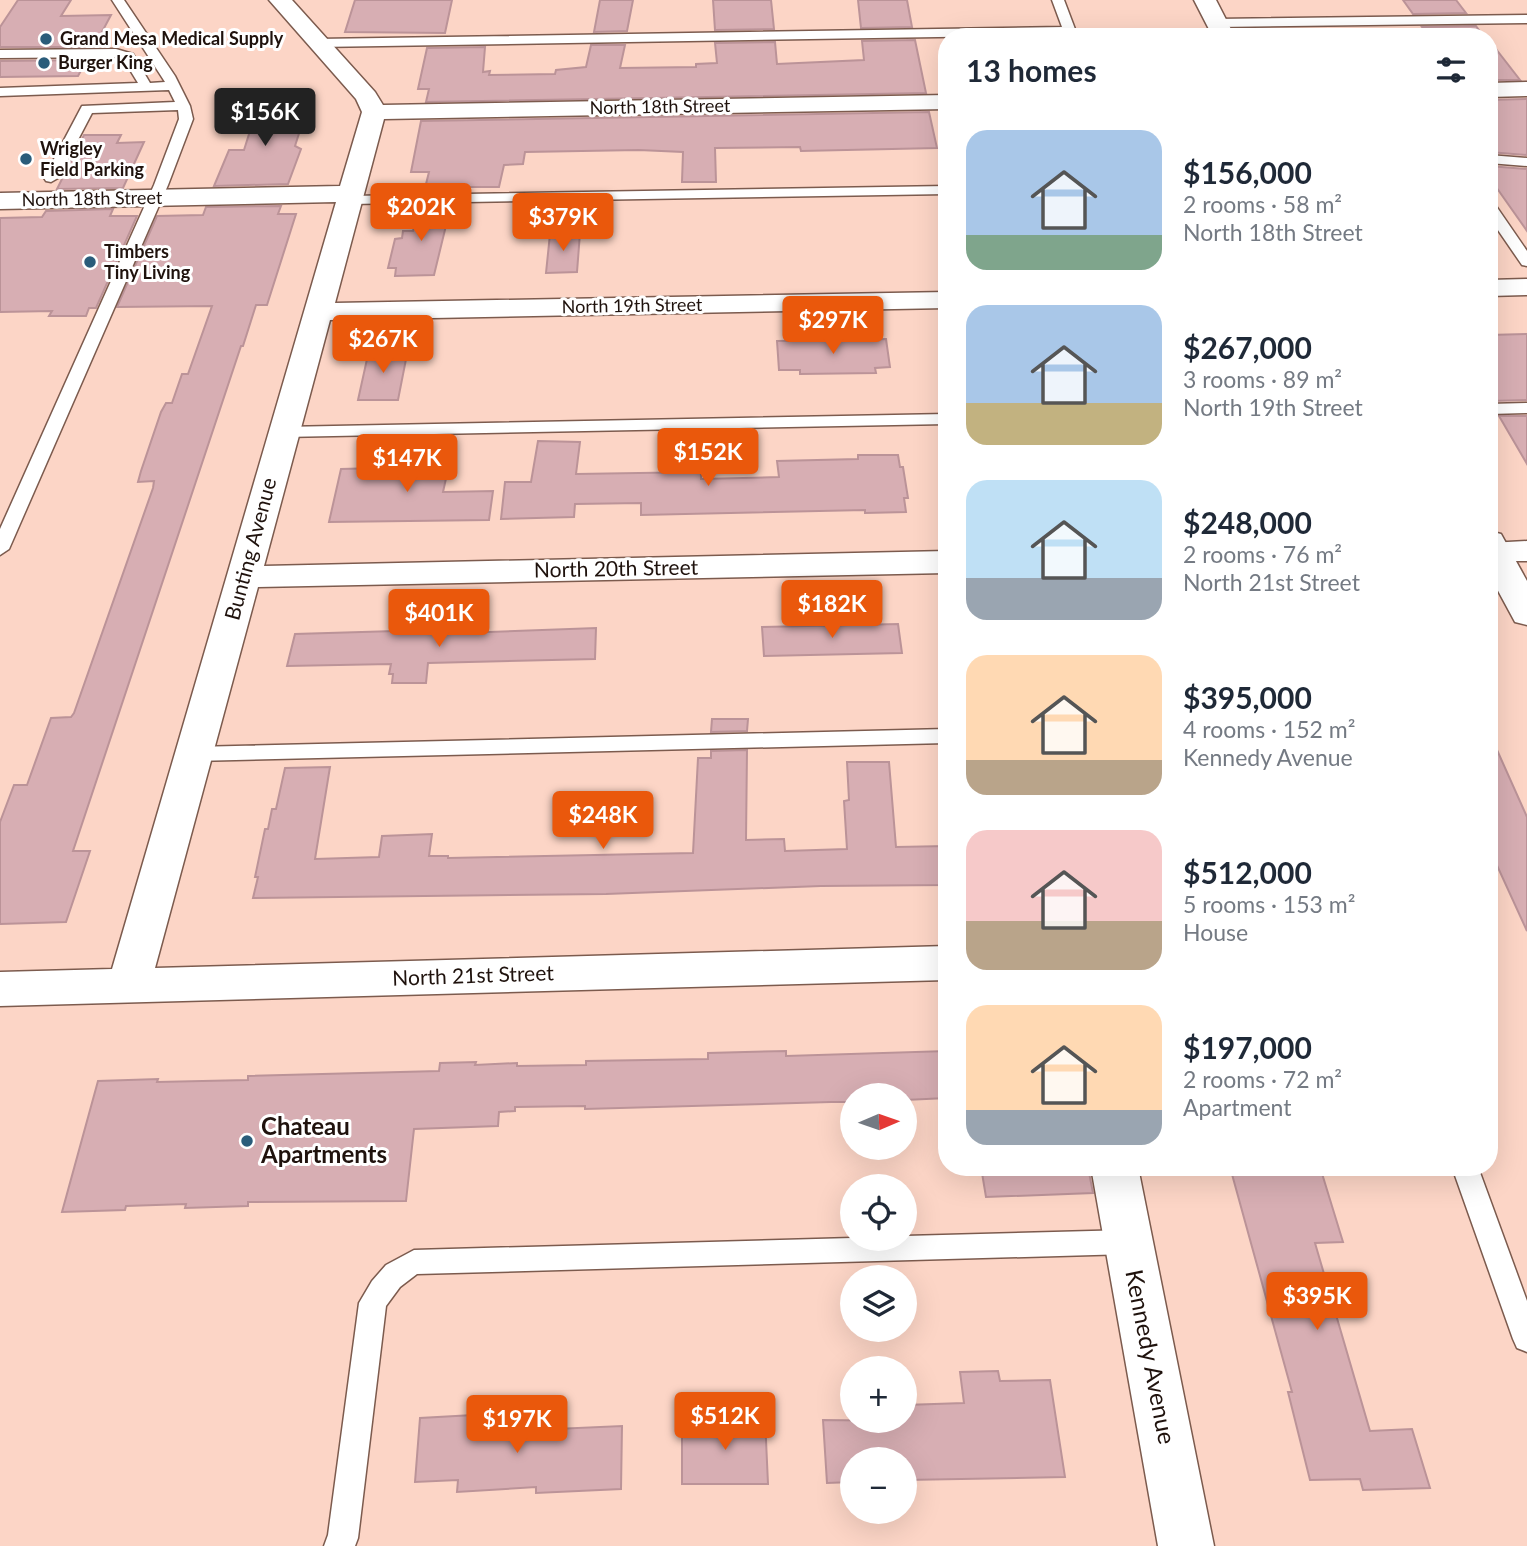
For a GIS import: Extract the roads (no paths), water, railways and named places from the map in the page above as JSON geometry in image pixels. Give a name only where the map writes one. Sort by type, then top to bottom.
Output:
[{"type":"street","points":[[280,0],[367,97],[374,112]]},
{"type":"street","points":[[1205,0],[1220,28]]},
{"type":"street","points":[[1498,90],[1527,89]]},
{"type":"street","name":"North 18th Street","points":[[374,112],[938,102]]},
{"type":"street","name":"Bunting Avenue","points":[[129,986],[374,112]]},
{"type":"street","name":"North 18th Street","points":[[0,201],[351,197]]},
{"type":"street","points":[[1498,288],[1527,287]]},
{"type":"street","name":"North 19th Street","points":[[317,312],[938,308]]},
{"type":"street","points":[[1504,548],[1527,614]]},
{"type":"street","name":"North 20th Street","points":[[244,577],[938,562]]},
{"type":"street","name":"North 21st Street","points":[[0,989],[938,963]]},
{"type":"street","name":"Kennedy Avenue","points":[[1116,1176],[1186,1546]]},
{"type":"lane","points":[[0,549],[156,198],[186,119],[173,86],[118,0]]},
{"type":"lane","points":[[1058,0],[1069,28]]},
{"type":"lane","points":[[1277,28],[1527,19]]},
{"type":"lane","points":[[318,43],[938,36]]},
{"type":"lane","points":[[0,54],[116,53],[129,58],[147,88]]},
{"type":"lane","points":[[0,92],[173,86]]},
{"type":"lane","points":[[51,178],[87,110],[183,106]]},
{"type":"lane","points":[[1498,160],[1527,162]]},
{"type":"lane","points":[[351,197],[938,190]]},
{"type":"lane","points":[[1498,218],[1527,262]]},
{"type":"lane","points":[[1498,408],[1527,408]]},
{"type":"lane","points":[[284,432],[938,419]]},
{"type":"lane","points":[[194,754],[938,736]]},
{"type":"lane","points":[[1468,1176],[1527,1339]]},
{"type":"lane","points":[[339,1546],[343,1538],[373,1303],[385,1283],[399,1269],[414,1262],[1129,1242]]},
{"type":"place","name":"Grand Mesa Medical Supply","points":[[46,39]]},
{"type":"place","name":"Burger King","points":[[44,63]]},
{"type":"place","name":"Wrigley Field Parking","points":[[26,159]]},
{"type":"place","name":"Timbers Tiny Living","points":[[90,262]]},
{"type":"place","name":"Chateau Apartments","points":[[247,1141]]}]
